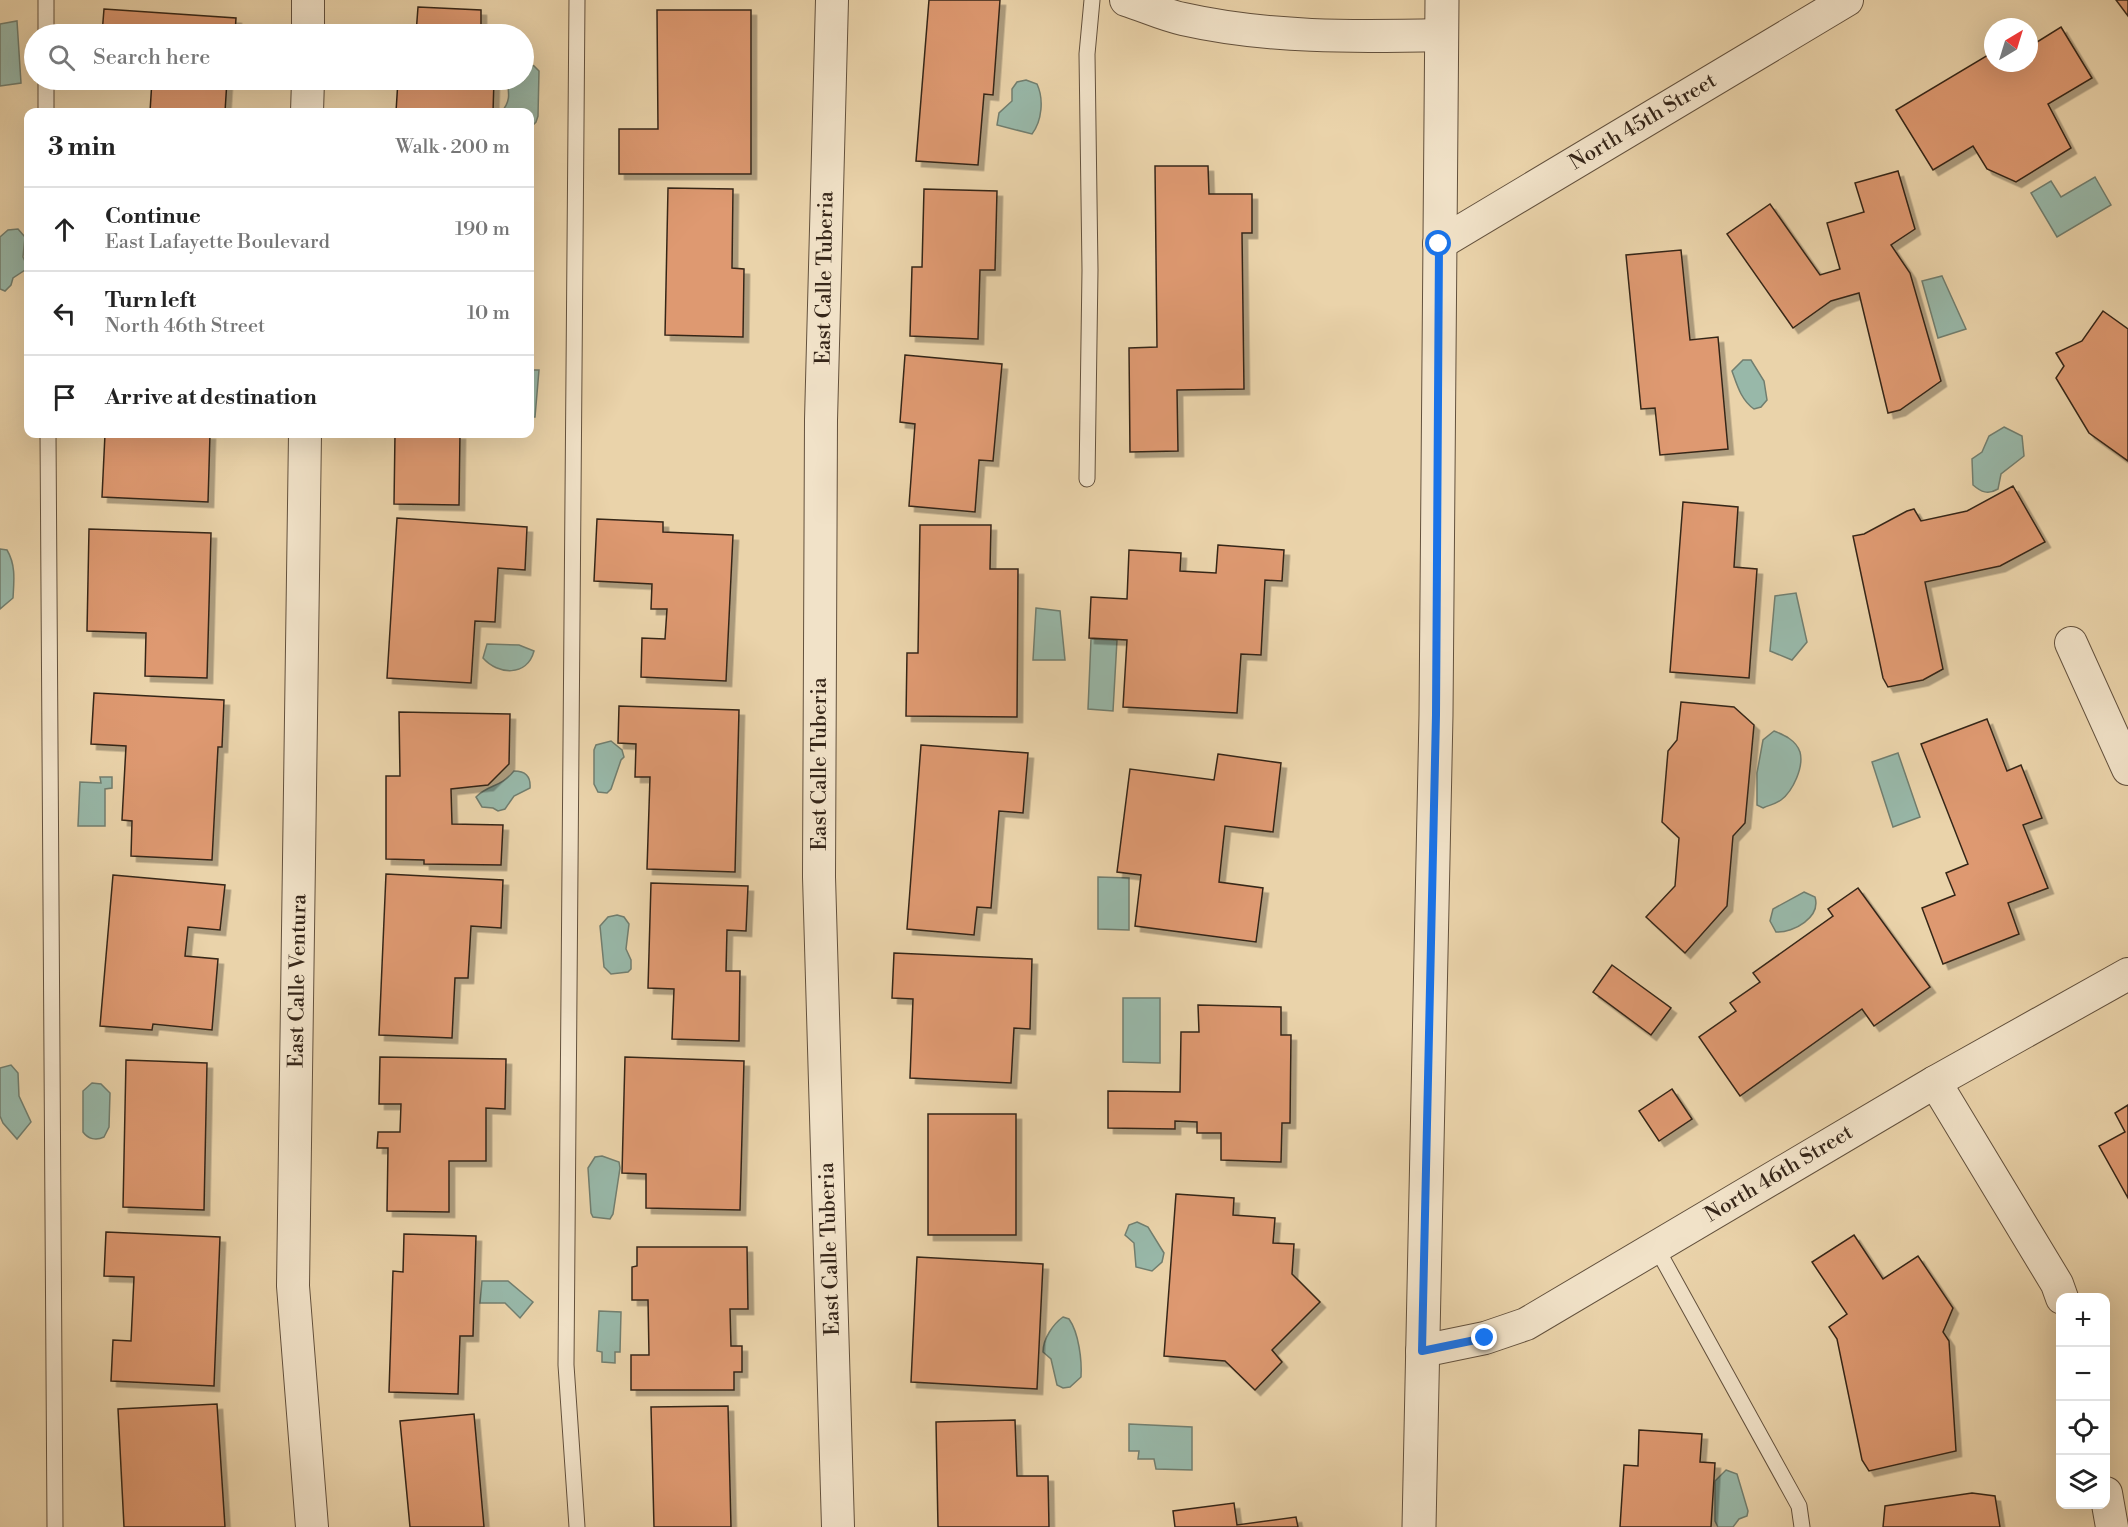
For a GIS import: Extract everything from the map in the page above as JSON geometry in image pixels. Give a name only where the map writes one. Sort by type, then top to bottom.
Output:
[{"type":"street","points":[[308,0],[308,24]]},
{"type":"street","name":"East Calle Tuberia","points":[[832,0],[821,420],[819,877],[838,1527]]},
{"type":"street","points":[[1126,0],[1182,19],[1264,32],[1374,37],[1441,35]]},
{"type":"street","points":[[1419,1527],[1436,715],[1442,0]]},
{"type":"street","name":"North 45th Street","points":[[1439,244],[1847,0]]},
{"type":"street","points":[[307,108],[308,90]]},
{"type":"street","name":"East Calle Ventura","points":[[305,438],[293,1286],[312,1527]]},
{"type":"street","points":[[2071,643],[2128,769]]},
{"type":"street","name":"North 46th Street","points":[[1422,1351],[1485,1338],[1526,1324],[1935,1082],[2128,974]]},
{"type":"street","points":[[1935,1082],[2057,1284],[2060,1293]]},
{"type":"street","points":[[2109,1509],[2112,1527]]},
{"type":"lane","points":[[46,0],[46,24]]},
{"type":"lane","points":[[577,0],[566,1365],[577,1527]]},
{"type":"lane","points":[[1087,479],[1090,270],[1087,54],[1092,0]]},
{"type":"lane","points":[[46,90],[46,108]]},
{"type":"lane","points":[[48,438],[55,1527]]},
{"type":"lane","points":[[1656,1247],[1799,1506],[1802,1527]]},
{"type":"shaded area","points":[[17,21],[21,83],[0,86],[0,24]]},
{"type":"shaded area","points":[[534,66],[539,71],[538,116],[534,124],[534,108],[504,108],[509,90],[534,90]]},
{"type":"shaded area","points":[[1026,80],[1037,84],[1041,96],[1040,116],[1032,134],[997,125],[999,113],[1012,101],[1012,89],[1017,82]]},
{"type":"shaded area","points":[[2095,177],[2111,205],[2057,237],[2031,193],[2051,181],[2061,197]]},
{"type":"shaded area","points":[[18,229],[24,236],[24,271],[13,278],[11,285],[5,291],[0,289],[0,237],[8,230]]},
{"type":"shaded area","points":[[1942,276],[1966,329],[1938,338],[1922,281]]},
{"type":"shaded area","points":[[1743,360],[1751,360],[1764,381],[1767,400],[1761,407],[1754,409],[1750,405],[1743,397],[1736,382],[1732,371]]},
{"type":"shaded area","points":[[534,370],[539,370],[535,417]]},
{"type":"shaded area","points":[[2004,427],[2022,436],[2024,456],[2001,474],[1998,489],[1991,492],[1982,491],[1973,485],[1972,459],[1982,452],[1989,436]]},
{"type":"shaded area","points":[[0,549],[7,550],[10,556],[14,579],[13,598],[0,609]]},
{"type":"shaded area","points":[[1796,593],[1807,642],[1792,660],[1770,651],[1775,596]]},
{"type":"shaded area","points":[[1036,608],[1060,611],[1065,660],[1033,660]]},
{"type":"shaded area","points":[[1091,639],[1117,640],[1113,711],[1088,709]]},
{"type":"shaded area","points":[[487,644],[519,645],[534,651],[525,665],[519,669],[504,670],[489,664],[483,658]]},
{"type":"shaded area","points":[[1774,731],[1786,736],[1796,744],[1800,752],[1800,765],[1790,791],[1777,803],[1763,808],[1757,805],[1757,773],[1763,740]]},
{"type":"shaded area","points":[[611,741],[622,750],[624,757],[611,789],[607,793],[598,792],[594,784],[594,750],[596,745]]},
{"type":"shaded area","points":[[1898,753],[1920,817],[1893,827],[1872,762]]},
{"type":"shaded area","points":[[514,771],[527,775],[530,788],[514,796],[505,809],[498,811],[482,807],[476,797]]},
{"type":"shaded area","points":[[100,777],[112,777],[112,788],[105,789],[105,826],[78,826],[80,782],[101,783]]},
{"type":"shaded area","points":[[1098,877],[1129,878],[1129,930],[1098,929]]},
{"type":"shaded area","points":[[1804,892],[1815,897],[1816,904],[1810,917],[1798,927],[1776,932],[1770,921],[1773,909]]},
{"type":"shaded area","points":[[617,915],[624,917],[629,924],[626,949],[631,960],[631,969],[628,972],[611,974],[604,967],[600,926],[608,917]]},
{"type":"shaded area","points":[[1123,998],[1160,998],[1160,1063],[1123,1062]]},
{"type":"shaded area","points":[[11,1065],[18,1073],[19,1096],[31,1122],[17,1139],[0,1116],[0,1068]]},
{"type":"shaded area","points":[[92,1083],[101,1084],[110,1093],[109,1127],[104,1137],[98,1139],[90,1138],[83,1132],[83,1091]]},
{"type":"shaded area","points":[[602,1156],[619,1162],[620,1168],[613,1214],[610,1219],[593,1217],[591,1213],[588,1168],[595,1157]]},
{"type":"shaded area","points":[[1137,1222],[1148,1227],[1164,1253],[1162,1262],[1152,1271],[1136,1267],[1134,1243],[1125,1235],[1129,1225]]},
{"type":"shaded area","points":[[482,1281],[508,1281],[533,1302],[520,1318],[505,1303],[480,1303]]},
{"type":"shaded area","points":[[599,1311],[621,1312],[620,1352],[615,1352],[615,1363],[602,1362],[602,1352],[597,1351]]},
{"type":"shaded area","points":[[1063,1317],[1069,1319],[1075,1332],[1079,1347],[1081,1377],[1070,1387],[1063,1388],[1057,1385],[1051,1359],[1043,1352],[1049,1332]]},
{"type":"shaded area","points":[[1129,1424],[1192,1427],[1192,1470],[1156,1469],[1154,1459],[1138,1459],[1139,1451],[1129,1451]]},
{"type":"shaded area","points":[[1726,1470],[1737,1474],[1748,1511],[1747,1516],[1739,1519],[1733,1527],[1718,1527],[1715,1521],[1715,1481]]},
{"type":"building","points":[[929,0],[1000,0],[993,95],[984,94],[978,165],[916,161]]},
{"type":"building","points":[[2116,0],[2128,0],[2128,16]]},
{"type":"building","points":[[418,7],[481,10],[481,24],[417,24]]},
{"type":"building","points":[[104,9],[236,18],[236,24],[103,24]]},
{"type":"building","points":[[657,10],[751,10],[751,174],[619,174],[619,129],[658,129]]},
{"type":"building","points":[[2061,27],[2092,78],[2048,104],[2071,148],[2016,182],[1987,169],[1973,146],[1933,170],[1896,110],[1984,57],[1984,72],[2038,72],[2038,41]]},
{"type":"building","points":[[151,90],[226,90],[225,108],[150,108]]},
{"type":"building","points":[[397,90],[494,90],[493,108],[396,108]]},
{"type":"building","points":[[1155,166],[1208,166],[1209,194],[1252,194],[1252,233],[1242,233],[1244,389],[1177,390],[1178,451],[1130,452],[1129,348],[1157,347]]},
{"type":"building","points":[[1898,171],[1915,229],[1891,245],[1910,273],[1941,381],[1900,410],[1888,413],[1859,293],[1831,301],[1793,328],[1727,234],[1770,204],[1820,275],[1840,269],[1827,223],[1864,212],[1855,183]]},
{"type":"building","points":[[668,188],[733,189],[732,268],[744,269],[743,337],[665,335]]},
{"type":"building","points":[[924,189],[997,191],[995,270],[980,270],[978,339],[910,336],[912,267],[922,267]]},
{"type":"building","points":[[1681,250],[1690,340],[1718,337],[1728,449],[1660,455],[1655,408],[1641,409],[1626,255]]},
{"type":"building","points":[[2103,311],[2128,329],[2128,461],[2089,433],[2056,378],[2064,366],[2056,353],[2082,341]]},
{"type":"building","points":[[905,355],[1002,364],[993,461],[979,460],[975,512],[909,506],[915,424],[900,422]]},
{"type":"building","points":[[105,438],[210,438],[208,502],[102,497]]},
{"type":"building","points":[[395,438],[460,438],[459,505],[394,504]]},
{"type":"building","points":[[2013,486],[2045,542],[2000,566],[1925,582],[1943,669],[1923,680],[1888,687],[1883,678],[1853,536],[1864,534],[1914,509],[1921,521],[1967,511]]},
{"type":"building","points":[[1683,502],[1738,507],[1734,567],[1757,569],[1749,678],[1670,672]]},
{"type":"building","points":[[397,518],[527,527],[525,570],[498,568],[495,622],[475,621],[471,683],[387,678]]},
{"type":"building","points":[[597,519],[663,522],[663,532],[733,535],[726,681],[641,677],[642,638],[665,639],[667,609],[651,609],[652,584],[594,581]]},
{"type":"building","points":[[920,525],[991,525],[990,569],[1018,569],[1017,717],[906,716],[907,653],[918,653]]},
{"type":"building","points":[[89,529],[211,533],[207,678],[145,676],[146,633],[87,631]]},
{"type":"building","points":[[1218,545],[1284,550],[1282,581],[1265,580],[1261,655],[1241,654],[1237,713],[1123,707],[1127,640],[1089,638],[1091,597],[1127,599],[1129,550],[1181,553],[1180,571],[1216,573]]},
{"type":"building","points":[[94,693],[224,700],[222,747],[218,747],[212,860],[131,856],[132,821],[122,820],[126,746],[91,744]]},
{"type":"building","points":[[1681,702],[1734,707],[1754,725],[1745,823],[1733,836],[1727,906],[1685,953],[1646,917],[1675,886],[1679,838],[1662,822],[1668,751],[1677,740]]},
{"type":"building","points":[[619,706],[739,710],[735,872],[647,869],[650,777],[635,777],[636,744],[618,743]]},
{"type":"building","points":[[399,712],[510,714],[509,764],[488,785],[451,789],[452,824],[503,825],[501,865],[424,864],[424,860],[386,859],[386,776],[400,776]]},
{"type":"building","points":[[1987,719],[2007,771],[2021,765],[2042,818],[2023,825],[2048,888],[2008,903],[2019,934],[1943,964],[1922,908],[1955,895],[1946,873],[1968,864],[1921,744]]},
{"type":"building","points":[[921,745],[1028,753],[1023,813],[999,811],[991,908],[977,907],[974,935],[907,929]]},
{"type":"building","points":[[1218,754],[1281,763],[1273,832],[1225,826],[1219,882],[1263,888],[1256,942],[1135,926],[1141,875],[1117,872],[1130,769],[1214,780]]},
{"type":"building","points":[[386,874],[503,880],[501,928],[471,926],[468,978],[455,978],[452,1038],[379,1035]]},
{"type":"building","points":[[113,875],[225,885],[220,930],[188,927],[185,956],[218,959],[212,1030],[153,1024],[152,1030],[100,1026]]},
{"type":"building","points":[[651,883],[748,886],[746,931],[727,930],[726,971],[740,971],[739,1041],[672,1039],[674,989],[648,988]]},
{"type":"building","points":[[1858,888],[1930,987],[1874,1026],[1862,1009],[1740,1096],[1699,1037],[1736,1011],[1730,1003],[1760,982],[1753,973],[1833,916],[1828,909]]},
{"type":"building","points":[[894,953],[1032,959],[1030,1029],[1014,1028],[1011,1083],[910,1078],[913,999],[892,998]]},
{"type":"building","points":[[1612,965],[1671,1008],[1651,1035],[1593,992]]},
{"type":"building","points":[[1198,1005],[1281,1007],[1281,1035],[1291,1035],[1290,1123],[1282,1123],[1281,1162],[1221,1160],[1221,1133],[1197,1133],[1197,1122],[1175,1121],[1175,1129],[1108,1128],[1108,1091],[1180,1092],[1181,1032],[1199,1032]]},
{"type":"building","points":[[380,1057],[506,1059],[505,1109],[486,1108],[486,1161],[449,1161],[449,1212],[387,1211],[388,1148],[377,1148],[378,1132],[400,1132],[401,1104],[379,1104]]},
{"type":"building","points":[[625,1057],[744,1061],[740,1210],[646,1208],[646,1174],[622,1173]]},
{"type":"building","points":[[126,1060],[207,1063],[204,1210],[123,1207]]},
{"type":"building","points":[[1672,1089],[1692,1119],[1659,1141],[1639,1111]]},
{"type":"building","points":[[2128,1105],[2128,1198],[2099,1146],[2125,1132],[2115,1113]]},
{"type":"building","points":[[928,1114],[1016,1114],[1016,1235],[928,1235]]},
{"type":"building","points":[[1176,1194],[1234,1198],[1233,1215],[1275,1218],[1273,1243],[1294,1244],[1292,1274],[1320,1302],[1272,1350],[1282,1362],[1255,1390],[1225,1361],[1164,1356]]},
{"type":"building","points":[[106,1232],[220,1237],[214,1386],[111,1381],[113,1340],[131,1341],[134,1277],[104,1276]]},
{"type":"building","points":[[404,1234],[476,1236],[473,1336],[460,1336],[458,1394],[389,1392],[393,1271],[403,1272]]},
{"type":"building","points":[[1854,1235],[1883,1279],[1918,1256],[1953,1308],[1943,1332],[1949,1341],[1956,1451],[1869,1471],[1862,1460],[1837,1339],[1829,1327],[1847,1314],[1812,1262]]},
{"type":"building","points":[[637,1247],[747,1247],[748,1309],[730,1309],[731,1346],[742,1346],[742,1372],[734,1372],[734,1390],[631,1390],[631,1355],[649,1355],[648,1300],[632,1300],[632,1267],[637,1266]]},
{"type":"building","points":[[917,1257],[1043,1264],[1037,1389],[911,1382]]},
{"type":"building","points":[[217,1404],[225,1527],[124,1527],[118,1409]]},
{"type":"building","points":[[728,1406],[731,1527],[654,1527],[651,1407]]},
{"type":"building","points":[[474,1414],[484,1527],[410,1527],[400,1421]]},
{"type":"building","points":[[1015,1420],[1017,1476],[1048,1476],[1049,1527],[938,1527],[936,1422]]},
{"type":"building","points":[[1639,1430],[1702,1434],[1700,1462],[1715,1463],[1711,1527],[1620,1527],[1624,1465],[1638,1466]]},
{"type":"building","points":[[1972,1493],[1995,1496],[2000,1527],[1883,1527],[1885,1506]]},
{"type":"building","points":[[1234,1503],[1237,1525],[1296,1517],[1298,1527],[1175,1527],[1173,1511]]},
{"type":"route","points":[[1439,244],[1436,715],[1422,1351],[1485,1338]]}]
